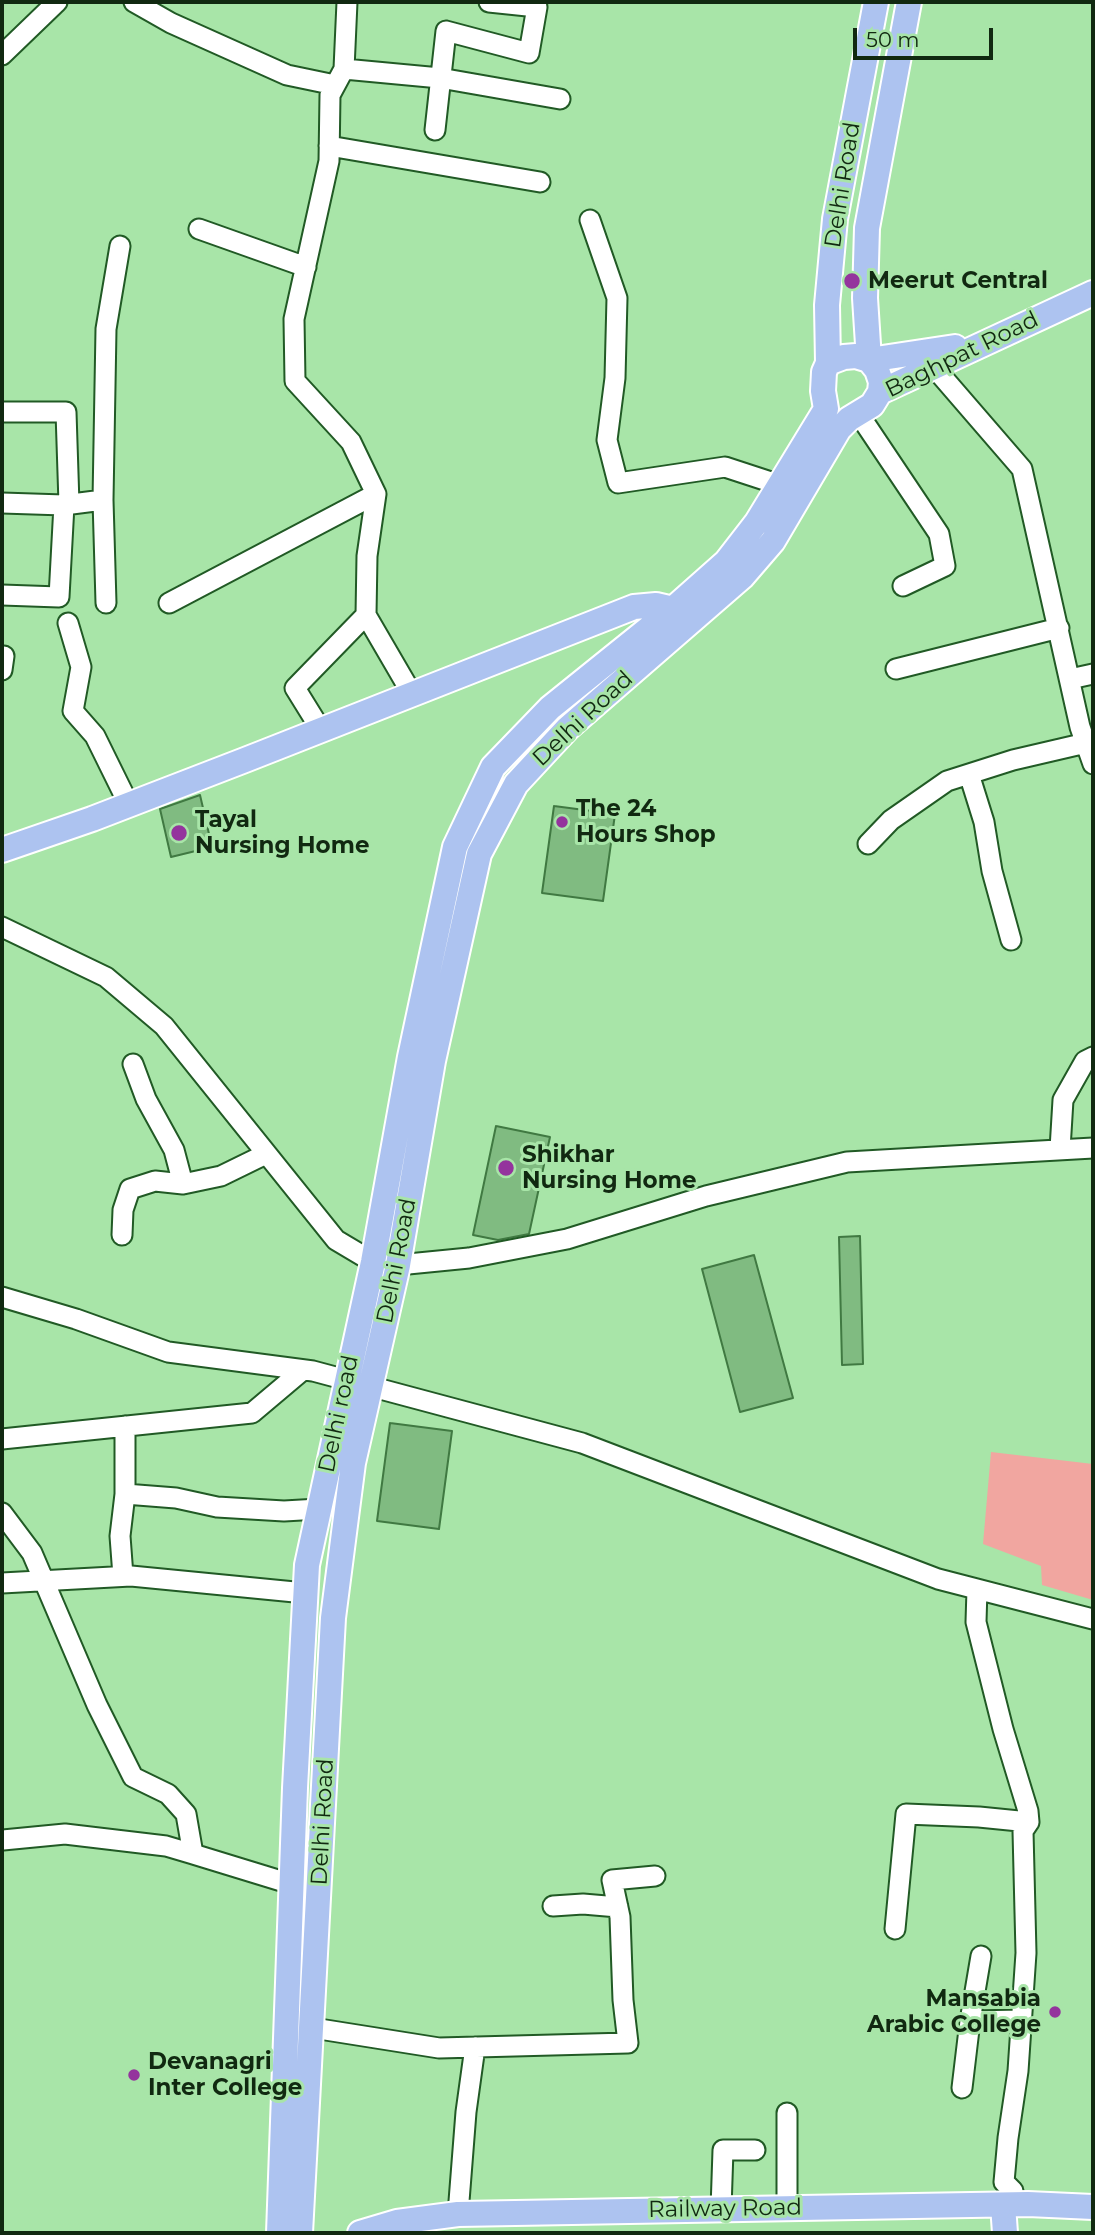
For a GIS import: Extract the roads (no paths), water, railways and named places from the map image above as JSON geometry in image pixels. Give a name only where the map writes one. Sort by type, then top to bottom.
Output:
[{"type":"main road","name":"Delhi Road","points":[[680,617],[757,522],[826,409],[823,391],[824,373],[828,363],[827,305],[835,219],[876,2]]},
{"type":"main road","name":"Delhi Road","points":[[880,392],[881,382],[877,370],[869,360],[865,298],[867,228],[909,2]]},
{"type":"main road","name":"Baghpat Road","points":[[849,421],[872,405],[880,392],[983,343],[1091,301]]},
{"type":"main road","points":[[828,363],[844,357],[856,356],[869,360],[983,343]]},
{"type":"main road","name":"Delhi Road","points":[[300,2233],[333,1618],[353,1463],[398,1265],[433,1061],[479,854],[516,784],[643,647],[680,617],[742,577],[773,541],[849,421]]},
{"type":"main road","points":[[2,850],[129,805],[634,607],[656,606],[680,617]]},
{"type":"main road","points":[[600,620],[643,647]]},
{"type":"main road","name":"Delhi road","points":[[279,2233],[291,1884],[307,1565],[373,1262],[410,1057],[455,846],[494,767],[550,709],[643,647]]},
{"type":"main road","points":[[1003,2205],[1005,2233]]},
{"type":"main road","name":"Railway Road","points":[[360,2233],[397,2222],[458,2214],[1003,2205],[1093,2207]]},
{"type":"street","points":[[5,48],[57,2]]},
{"type":"street","points":[[134,2],[171,23],[287,75],[440,78],[559,99]]},
{"type":"street","points":[[347,2],[340,77],[330,95],[329,161],[294,318],[295,381],[351,442],[376,494],[367,556],[366,615],[412,694]]},
{"type":"street","points":[[435,130],[446,31],[529,53],[537,7],[489,2]]},
{"type":"street","points":[[329,146],[540,182]]},
{"type":"street","points":[[590,220],[617,298],[615,378],[607,440],[618,483],[725,467],[780,485]]},
{"type":"street","points":[[199,229],[306,267]]},
{"type":"street","points":[[106,603],[103,500],[106,329],[120,246]]},
{"type":"street","points":[[933,366],[1022,469],[1070,679],[1093,764]]},
{"type":"street","points":[[2,412],[66,412],[67,505],[60,597],[2,596]]},
{"type":"street","points":[[849,421],[939,534],[945,566],[903,586]]},
{"type":"street","points":[[169,603],[376,494]]},
{"type":"street","points":[[2,503],[67,505],[103,500]]},
{"type":"street","points":[[321,730],[295,688],[366,615]]},
{"type":"street","points":[[68,623],[82,667],[73,711],[95,736],[129,805]]},
{"type":"street","points":[[896,669],[1059,628]]},
{"type":"street","points":[[2,656],[2,670]]},
{"type":"street","points":[[1070,679],[1093,674]]},
{"type":"street","points":[[869,844],[891,820],[947,781],[1013,760],[1086,743]]},
{"type":"street","points":[[969,774],[984,822],[992,871],[1011,940]]},
{"type":"street","points":[[2,927],[106,976],[164,1026],[336,1240],[373,1262],[398,1265],[469,1258],[567,1238],[706,1196],[847,1162],[1093,1149]]},
{"type":"street","points":[[1060,1149],[1063,1100],[1085,1062],[1093,1057]]},
{"type":"street","points":[[133,1064],[146,1100],[174,1150],[183,1184]]},
{"type":"street","points":[[122,1235],[123,1210],[130,1189],[155,1181],[183,1184],[221,1176],[266,1154]]},
{"type":"street","points":[[2,1297],[76,1319],[167,1352],[303,1370],[582,1443],[938,1579],[1093,1619]]},
{"type":"street","points":[[2,1439],[252,1413],[303,1370]]},
{"type":"street","points":[[123,1576],[120,1536],[125,1494],[125,1426]]},
{"type":"street","points":[[125,1494],[176,1498],[217,1507],[284,1511],[319,1509]]},
{"type":"street","points":[[2,1513],[32,1553],[97,1705],[133,1777],[168,1794],[186,1814],[193,1854]]},
{"type":"street","points":[[2,1583],[123,1576],[305,1593]]},
{"type":"street","points":[[977,1589],[976,1622],[1029,1822],[1023,1831],[1026,1952],[1022,2020],[1004,2182],[1013,2191],[1003,2205]]},
{"type":"street","points":[[895,1929],[906,1814],[1029,1822]]},
{"type":"street","points":[[3,1840],[65,1834],[166,1846],[291,1884]]},
{"type":"street","points":[[313,2028],[439,2048],[628,2043],[618,1907],[612,1881],[655,1876]]},
{"type":"street","points":[[553,1906],[583,1904],[618,1907]]},
{"type":"street","points":[[962,2088],[981,1956]]},
{"type":"street","points":[[970,2021],[1022,2020]]},
{"type":"street","points":[[458,2214],[466,2112],[475,2047]]},
{"type":"street","points":[[787,2113],[788,2208]]},
{"type":"street","points":[[721,2209],[723,2150],[755,2150]]},
{"type":"place","name":"Meerut Central","points":[[852,281]]},
{"type":"place","name":"The 24 Hours Shop","points":[[562,822]]},
{"type":"place","name":"Tayal Nursing Home","points":[[179,833]]},
{"type":"place","name":"Shikhar Nursing Home","points":[[506,1168]]},
{"type":"place","name":"Mansabia Arabic College","points":[[1055,2012]]},
{"type":"place","name":"Devanagri Inter College","points":[[134,2075]]}]
